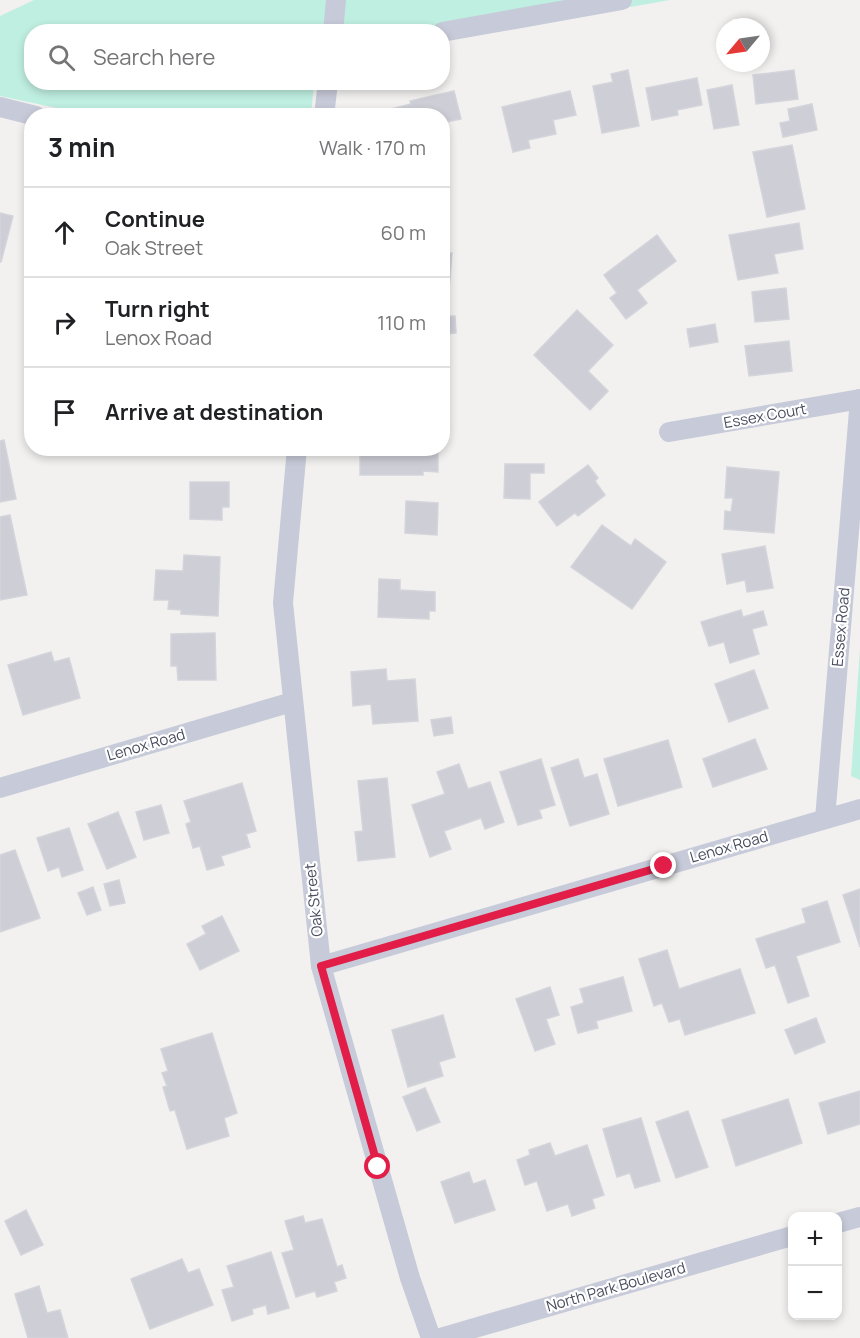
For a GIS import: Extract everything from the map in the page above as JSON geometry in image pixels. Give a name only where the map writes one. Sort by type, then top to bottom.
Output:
[{"type":"street","points":[[334,24],[336,0]]},
{"type":"street","points":[[450,31],[622,0]]},
{"type":"street","points":[[325,108],[327,90]]},
{"type":"street","points":[[0,107],[24,113]]},
{"type":"street","name":"Essex Court","points":[[669,432],[860,399]]},
{"type":"street","name":"Essex Road","points":[[825,819],[860,399]]},
{"type":"street","name":"Oak Street","points":[[296,456],[283,603],[321,966],[410,1278],[431,1338]]},
{"type":"street","name":"Lenox Road","points":[[0,788],[292,702]]},
{"type":"street","name":"Lenox Road","points":[[321,966],[860,809]]},
{"type":"street","points":[[842,1222],[860,1217]]},
{"type":"street","name":"North Park Boulevard","points":[[440,1338],[788,1237]]},
{"type":"green space","points":[[34,0],[670,0],[450,39],[450,24],[24,24],[24,90],[313,90],[312,108],[57,108],[0,96],[0,16]]},
{"type":"green space","points":[[860,649],[860,780],[851,776]]},
{"type":"building","points":[[628,70],[639,126],[602,133],[593,86],[613,82],[611,74]]},
{"type":"building","points":[[794,70],[798,99],[756,104],[753,75]]},
{"type":"building","points":[[697,78],[702,105],[677,110],[678,115],[652,120],[646,88]]},
{"type":"building","points":[[732,85],[739,125],[714,129],[707,90]]},
{"type":"building","points":[[454,91],[461,119],[450,121],[450,108],[395,108],[411,104],[410,101]]},
{"type":"building","points":[[570,91],[576,115],[553,120],[556,134],[528,140],[530,148],[513,152],[502,107]]},
{"type":"building","points":[[812,104],[817,130],[783,137],[780,123],[790,121],[788,109]]},
{"type":"building","points":[[792,145],[805,209],[767,217],[753,152]]},
{"type":"building","points":[[0,213],[13,216],[1,262],[0,262]]},
{"type":"building","points":[[799,223],[803,249],[774,254],[778,273],[738,280],[729,235]]},
{"type":"building","points":[[657,235],[676,261],[637,290],[647,303],[626,319],[610,298],[617,293],[604,275]]},
{"type":"building","points":[[450,253],[452,253],[450,277]]},
{"type":"building","points":[[786,288],[789,319],[755,322],[752,292]]},
{"type":"building","points":[[577,310],[613,345],[588,371],[608,391],[590,410],[534,355]]},
{"type":"building","points":[[450,316],[455,316],[456,333],[450,333]]},
{"type":"building","points":[[715,324],[718,342],[690,347],[687,329]]},
{"type":"building","points":[[789,341],[792,371],[749,376],[745,346]]},
{"type":"building","points":[[4,440],[16,499],[0,502],[0,441]]},
{"type":"building","points":[[360,456],[438,456],[438,472],[423,471],[423,475],[360,475]]},
{"type":"building","points":[[505,464],[544,464],[544,473],[530,473],[530,499],[504,498]]},
{"type":"building","points":[[588,465],[598,478],[595,481],[605,495],[578,516],[575,513],[557,526],[539,502]]},
{"type":"building","points":[[727,467],[779,472],[774,533],[724,529],[725,511],[731,512],[733,498],[725,498]]},
{"type":"building","points":[[190,482],[229,482],[229,507],[222,507],[222,520],[190,519]]},
{"type":"building","points":[[406,501],[438,503],[437,535],[405,533]]},
{"type":"building","points":[[10,515],[27,595],[0,600],[0,517]]},
{"type":"building","points":[[602,525],[631,546],[635,539],[666,562],[632,609],[571,567]]},
{"type":"building","points":[[765,546],[773,588],[747,592],[745,580],[727,584],[722,554]]},
{"type":"building","points":[[184,555],[220,557],[218,616],[181,614],[181,610],[168,609],[169,600],[154,600],[156,570],[183,571]]},
{"type":"building","points":[[379,579],[400,580],[400,590],[435,592],[435,611],[429,611],[429,619],[378,617]]},
{"type":"building","points":[[741,610],[743,617],[763,611],[767,625],[752,629],[759,654],[730,663],[724,642],[709,646],[701,622]]},
{"type":"building","points":[[215,633],[216,680],[178,680],[177,666],[171,666],[171,634]]},
{"type":"building","points":[[51,652],[54,662],[69,658],[80,698],[23,715],[8,665]]},
{"type":"building","points":[[386,669],[387,681],[415,679],[418,721],[373,724],[371,704],[353,706],[351,672]]},
{"type":"building","points":[[754,670],[768,708],[729,722],[715,684]]},
{"type":"building","points":[[451,717],[453,733],[434,736],[431,720]]},
{"type":"building","points":[[755,739],[767,769],[713,787],[703,759]]},
{"type":"building","points":[[668,740],[682,787],[618,806],[604,759]]},
{"type":"building","points":[[541,759],[555,805],[539,810],[542,818],[518,825],[500,772]]},
{"type":"building","points":[[578,759],[584,778],[597,774],[609,814],[570,826],[551,768]]},
{"type":"building","points":[[459,764],[468,789],[490,782],[504,822],[485,829],[481,818],[444,831],[451,849],[430,857],[412,805],[445,794],[437,772]]},
{"type":"building","points":[[387,778],[395,857],[358,861],[355,832],[363,831],[358,781]]},
{"type":"building","points":[[242,783],[256,831],[246,834],[250,847],[221,856],[224,865],[207,870],[200,846],[193,848],[186,824],[191,822],[184,801]]},
{"type":"building","points":[[161,805],[169,833],[144,840],[136,812]]},
{"type":"building","points":[[118,812],[136,857],[107,869],[88,824]]},
{"type":"building","points":[[69,828],[83,870],[62,877],[59,867],[48,871],[37,838]]},
{"type":"building","points":[[15,850],[40,918],[0,932],[0,855]]},
{"type":"building","points":[[119,880],[125,903],[110,906],[104,884]]},
{"type":"building","points":[[93,887],[101,910],[87,915],[78,893]]},
{"type":"building","points":[[860,889],[860,947],[843,895]]},
{"type":"building","points":[[827,901],[840,942],[796,956],[809,996],[788,1003],[775,965],[766,968],[756,939],[806,923],[802,909]]},
{"type":"building","points":[[222,916],[239,951],[200,970],[187,944],[206,934],[202,926]]},
{"type":"building","points":[[667,950],[679,989],[740,969],[755,1013],[685,1035],[680,1019],[669,1022],[662,1003],[654,1006],[639,959]]},
{"type":"building","points":[[623,977],[632,1011],[596,1021],[598,1028],[578,1033],[571,1007],[584,1003],[580,989]]},
{"type":"building","points":[[550,987],[559,1015],[546,1019],[555,1044],[535,1051],[516,999]]},
{"type":"building","points":[[443,1015],[455,1057],[439,1062],[443,1076],[408,1087],[392,1030]]},
{"type":"building","points":[[816,1018],[825,1042],[795,1054],[785,1030]]},
{"type":"building","points":[[212,1033],[237,1113],[224,1118],[229,1136],[187,1149],[175,1110],[170,1111],[163,1087],[167,1086],[162,1073],[168,1071],[161,1049]]},
{"type":"building","points":[[425,1088],[440,1122],[417,1131],[403,1097]]},
{"type":"building","points":[[860,1091],[860,1124],[828,1134],[819,1103]]},
{"type":"building","points":[[788,1099],[802,1143],[736,1166],[722,1120]]},
{"type":"building","points":[[688,1111],[708,1167],[676,1178],[656,1122]]},
{"type":"building","points":[[641,1118],[660,1181],[635,1188],[630,1173],[617,1177],[603,1129]]},
{"type":"building","points":[[550,1143],[555,1156],[587,1145],[604,1195],[592,1199],[595,1208],[572,1216],[568,1204],[547,1211],[537,1181],[525,1185],[517,1160],[530,1155],[529,1150]]},
{"type":"building","points":[[469,1172],[473,1184],[485,1180],[495,1210],[455,1223],[441,1182]]},
{"type":"building","points":[[26,1210],[43,1245],[21,1255],[5,1221]]},
{"type":"building","points":[[303,1216],[305,1223],[322,1219],[337,1267],[342,1265],[346,1278],[334,1282],[337,1291],[317,1297],[315,1291],[296,1297],[282,1253],[294,1250],[285,1221]]},
{"type":"building","points":[[271,1252],[289,1308],[268,1314],[266,1305],[252,1309],[253,1314],[232,1321],[222,1290],[234,1287],[227,1266]]},
{"type":"building","points":[[182,1259],[188,1273],[199,1269],[213,1305],[150,1329],[131,1279]]},
{"type":"building","points":[[39,1286],[47,1313],[60,1310],[68,1338],[28,1338],[15,1294]]},
{"type":"route","points":[[378,1167],[321,966],[664,866]]}]
